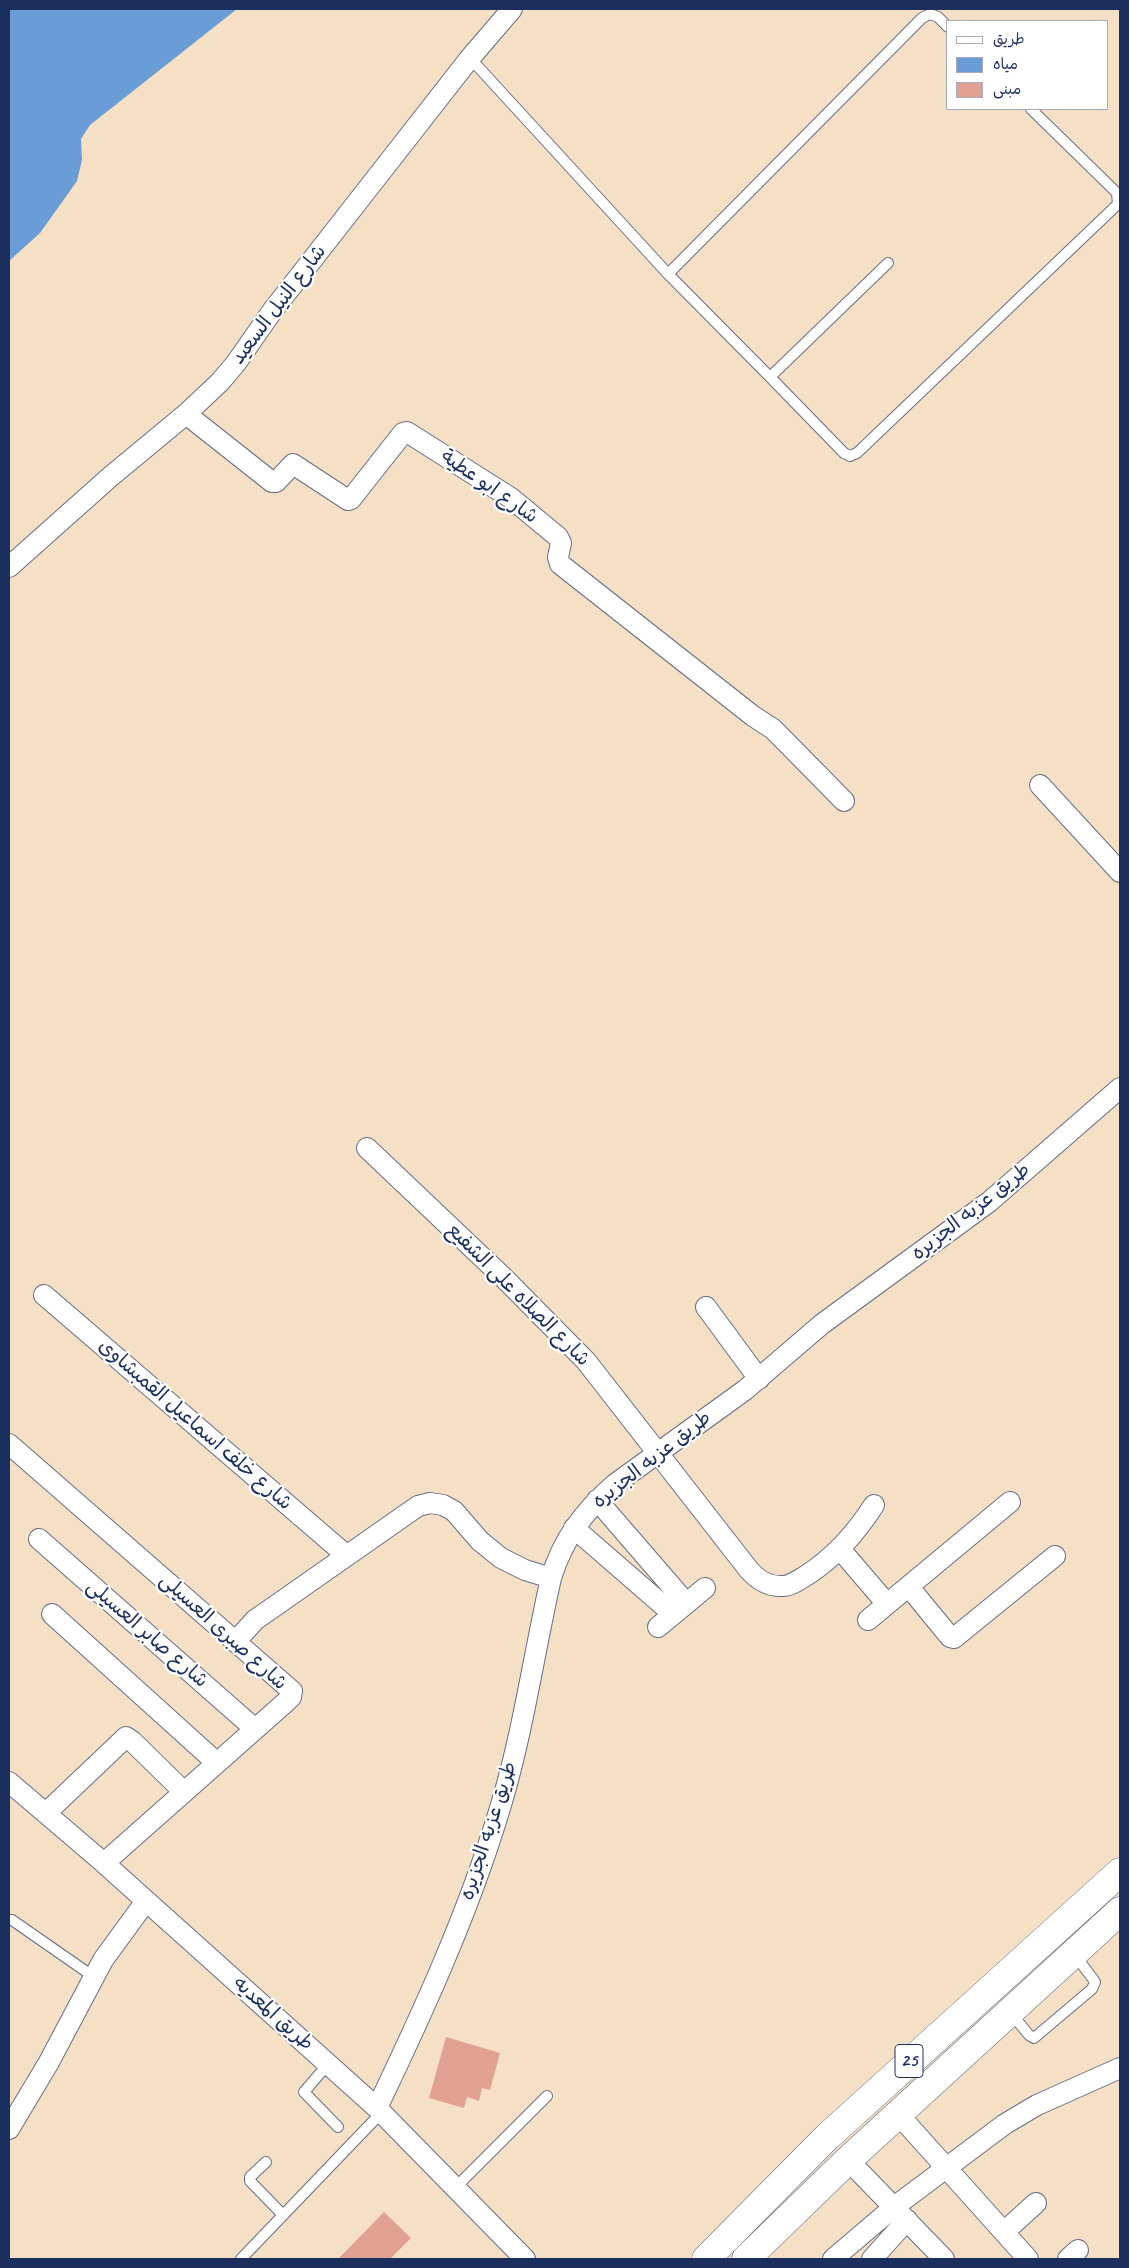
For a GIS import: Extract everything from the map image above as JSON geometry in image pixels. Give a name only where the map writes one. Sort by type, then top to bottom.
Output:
[{"type":"highway","name":"25","points":[[706,2259],[827,2137],[1120,1872]]},
{"type":"highway","name":"25","points":[[746,2259],[848,2160],[1120,1911]]},
{"type":"highway","points":[[1055,1931],[1074,1953]]},
{"type":"highway","points":[[990,1988],[1009,2011]]},
{"type":"street","name":"شارع النيل السعيد","points":[[9,567],[110,477],[186,414],[220,382],[236,363],[273,310],[470,58],[512,9]]},
{"type":"street","name":"شارع ابو عطية","points":[[186,414],[272,482],[276,482],[293,464],[348,500],[351,499],[403,432],[407,432],[512,498],[558,537],[561,542],[558,558],[560,564],[753,716],[773,729],[844,801]]},
{"type":"street","points":[[1040,785],[1120,872]]},
{"type":"street","name":"طريق عزبه الجزيره","points":[[379,2110],[454,1936],[497,1818],[513,1760],[551,1578],[557,1559],[574,1528],[597,1500],[658,1451],[759,1379],[822,1324],[989,1202],[1120,1088]]},
{"type":"street","name":"شارع الصلاه على الشفيع","points":[[367,1148],[570,1344],[658,1451],[758,1580],[770,1585],[784,1586],[796,1582],[819,1567],[840,1549],[859,1528],[874,1505]]},
{"type":"street","name":"شارع خلف اسماعيل القمبشاوى","points":[[44,1295],[346,1555]]},
{"type":"street","points":[[706,1307],[759,1379]]},
{"type":"street","name":"شارع صبرى العسيلى","points":[[9,1444],[292,1690],[291,1697],[104,1863]]},
{"type":"street","points":[[597,1500],[673,1615]]},
{"type":"street","points":[[868,1620],[1010,1502]]},
{"type":"street","points":[[236,1641],[255,1620],[346,1555],[418,1506],[430,1503],[443,1505],[454,1511],[480,1542],[501,1558],[525,1570],[551,1578]]},
{"type":"street","points":[[574,1528],[673,1615]]},
{"type":"street","name":"شارع صابر العسيلى","points":[[39,1539],[255,1729]]},
{"type":"street","points":[[840,1549],[887,1604]]},
{"type":"street","points":[[909,1587],[950,1637],[954,1638],[1055,1556]]},
{"type":"street","points":[[673,1615],[705,1588]]},
{"type":"street","points":[[52,1614],[217,1763]]},
{"type":"street","points":[[46,1813],[120,1740],[126,1737],[132,1740],[184,1792]]},
{"type":"street","name":"طريق المعديه","points":[[9,1782],[104,1863],[379,2110],[525,2259]]},
{"type":"street","points":[[9,2129],[49,2062],[103,1960],[146,1901]]},
{"type":"street","points":[[833,2259],[901,2213],[946,2168],[1021,2114],[1120,2068]]},
{"type":"street","points":[[898,2114],[1028,2259]]},
{"type":"street","points":[[848,2160],[944,2259]]},
{"type":"street","points":[[1004,2232],[1036,2203]]},
{"type":"street","points":[[872,2259],[901,2213]]},
{"type":"lane","points":[[668,274],[922,18],[930,14],[938,17],[946,24]]},
{"type":"lane","points":[[470,58],[668,274],[844,454],[850,456],[857,453],[1118,204],[1117,193],[1032,110]]},
{"type":"lane","points":[[770,377],[888,263]]},
{"type":"lane","points":[[12,1920],[94,1977]]},
{"type":"lane","points":[[1009,2011],[1029,2036],[1034,2038],[1092,1988],[1095,1982],[1074,1953]]},
{"type":"lane","points":[[328,2064],[304,2092],[338,2127]]},
{"type":"lane","points":[[455,2188],[547,2096]]},
{"type":"lane","points":[[241,2259],[379,2110]]},
{"type":"lane","points":[[266,2162],[250,2177],[250,2181],[283,2215]]},
{"type":"water","points":[[9,9],[237,9],[90,125],[81,139],[82,160],[77,181],[40,233],[9,261]]},
{"type":"building","points":[[446,2037],[500,2053],[490,2090],[482,2088],[479,2101],[467,2097],[464,2108],[429,2098]]},
{"type":"building","points":[[384,2212],[411,2238],[390,2259],[338,2259]]}]
